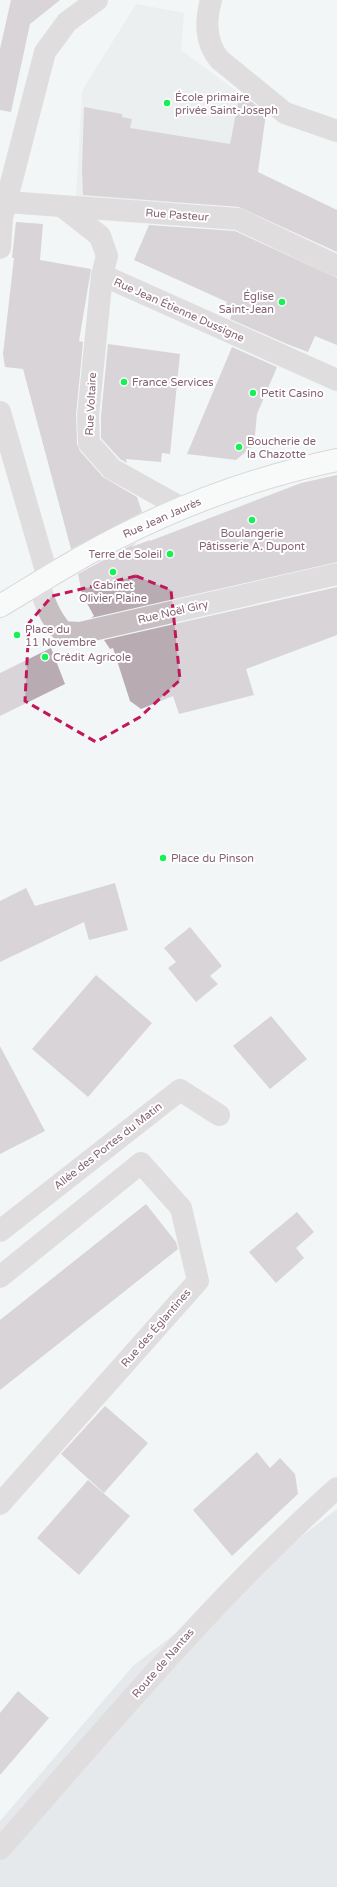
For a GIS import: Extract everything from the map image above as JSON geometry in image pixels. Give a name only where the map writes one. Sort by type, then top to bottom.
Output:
[{"type":"main road","name":"Rue Jean Jaurès","points":[[0,606],[115,539],[182,508],[222,492],[298,468],[337,460]]},
{"type":"street","points":[[210,0],[207,23],[208,40],[212,51],[220,60],[284,114],[337,131]]},
{"type":"street","points":[[0,248],[3,213],[45,52],[67,22],[93,1]]},
{"type":"street","name":"Rue Pasteur","points":[[3,213],[63,207],[238,219],[337,266]]},
{"type":"street","name":"Rue Jean Étienne Dussigne","points":[[63,207],[100,236],[107,256],[102,275],[337,380]]},
{"type":"street","name":"Rue Voltaire","points":[[102,275],[88,416],[89,443],[112,469],[182,508]]},
{"type":"street","name":"Rue Noël Giry","points":[[0,412],[43,580],[43,599],[54,622],[64,632],[80,633],[337,575]]},
{"type":"street","name":"Allée des Portes du Matin","points":[[0,1231],[180,1090],[219,1116]]},
{"type":"street","name":"Rue des Églantines","points":[[0,1277],[141,1163],[181,1208],[198,1281],[0,1504]]},
{"type":"street","name":"Route de Nantas","points":[[0,1849],[203,1618],[299,1522],[337,1488]]},
{"type":"highlighted area","points":[[136,576],[171,590],[180,680],[140,717],[96,742],[25,701],[29,623],[52,596]]},
{"type":"shaded area","name":"École primaire privée Saint-Joseph","points":[[136,4],[184,13],[181,50],[266,113],[261,150],[249,212],[235,206],[76,198],[82,91]]},
{"type":"shaded area","points":[[337,1509],[337,1887],[0,1887],[0,1821],[133,1666]]},
{"type":"building","points":[[11,0],[60,0],[30,24],[11,112],[0,110],[0,49]]},
{"type":"building","points":[[240,93],[266,113],[258,172],[337,210],[337,252],[239,207],[83,195],[82,169],[84,107],[122,114],[122,117],[132,119],[130,128],[230,144]]},
{"type":"building","points":[[16,222],[43,224],[40,260],[91,269],[79,341],[83,342],[76,415],[77,444],[80,451],[103,477],[137,497],[142,512],[71,549],[23,369],[5,367],[3,354],[14,258],[12,258]]},
{"type":"building","name":"Église Saint-Jean","points":[[149,225],[235,231],[337,278],[337,345],[315,336],[308,352],[287,344],[230,319],[234,310],[225,306],[227,302],[134,260]]},
{"type":"building","points":[[108,344],[180,354],[170,454],[162,453],[161,462],[126,459],[127,463],[120,459],[101,438],[101,416]]},
{"type":"building","points":[[232,347],[277,367],[257,414],[254,445],[236,460],[187,454]]},
{"type":"building","points":[[337,475],[337,562],[91,618],[94,616],[82,594],[78,574],[137,542],[131,547],[301,483]]},
{"type":"building","points":[[337,587],[337,635],[246,669],[254,695],[179,714],[173,696],[141,709],[130,701],[113,648],[110,649],[104,640]]},
{"type":"building","points":[[51,648],[65,684],[0,716],[0,673]]},
{"type":"building","points":[[115,883],[128,930],[89,940],[84,922],[0,962],[0,901],[26,888],[35,906]]},
{"type":"building","points":[[190,927],[222,966],[210,976],[218,984],[196,1002],[168,968],[176,962],[164,948]]},
{"type":"building","points":[[96,975],[152,1023],[88,1097],[32,1049]]},
{"type":"building","points":[[271,1016],[307,1059],[270,1089],[233,1046]]},
{"type":"building","points":[[0,1046],[45,1131],[0,1154]]},
{"type":"building","points":[[146,1204],[176,1242],[178,1249],[0,1390],[0,1320]]},
{"type":"building","points":[[297,1212],[314,1232],[296,1248],[304,1258],[276,1283],[249,1252]]},
{"type":"building","points":[[105,1406],[148,1443],[104,1493],[61,1454]]},
{"type":"building","points":[[257,1452],[270,1468],[280,1458],[295,1474],[298,1494],[232,1556],[193,1510]]},
{"type":"building","points":[[88,1480],[130,1516],[79,1575],[37,1538]]},
{"type":"building","points":[[18,1691],[49,1718],[0,1775],[0,1713]]},
{"type":"place","name":"École primaire privée Saint-Joseph","points":[[167,103]]},
{"type":"place","name":"Église Saint-Jean","points":[[282,302]]},
{"type":"place","name":"France Services","points":[[124,382]]},
{"type":"place","name":"Petit Casino","points":[[253,393]]},
{"type":"place","name":"Boucherie de la Chazotte","points":[[239,447]]},
{"type":"place","name":"Boulangerie Pâtisserie A. Dupont","points":[[252,520]]},
{"type":"place","name":"Terre de Soleil","points":[[170,554]]},
{"type":"place","name":"Cabinet Olivier Plaine","points":[[113,572]]},
{"type":"place","name":"Place du 11 Novembre","points":[[17,635]]},
{"type":"place","name":"Crédit Agricole","points":[[45,657]]},
{"type":"place","name":"Place du Pinson","points":[[163,858]]}]
